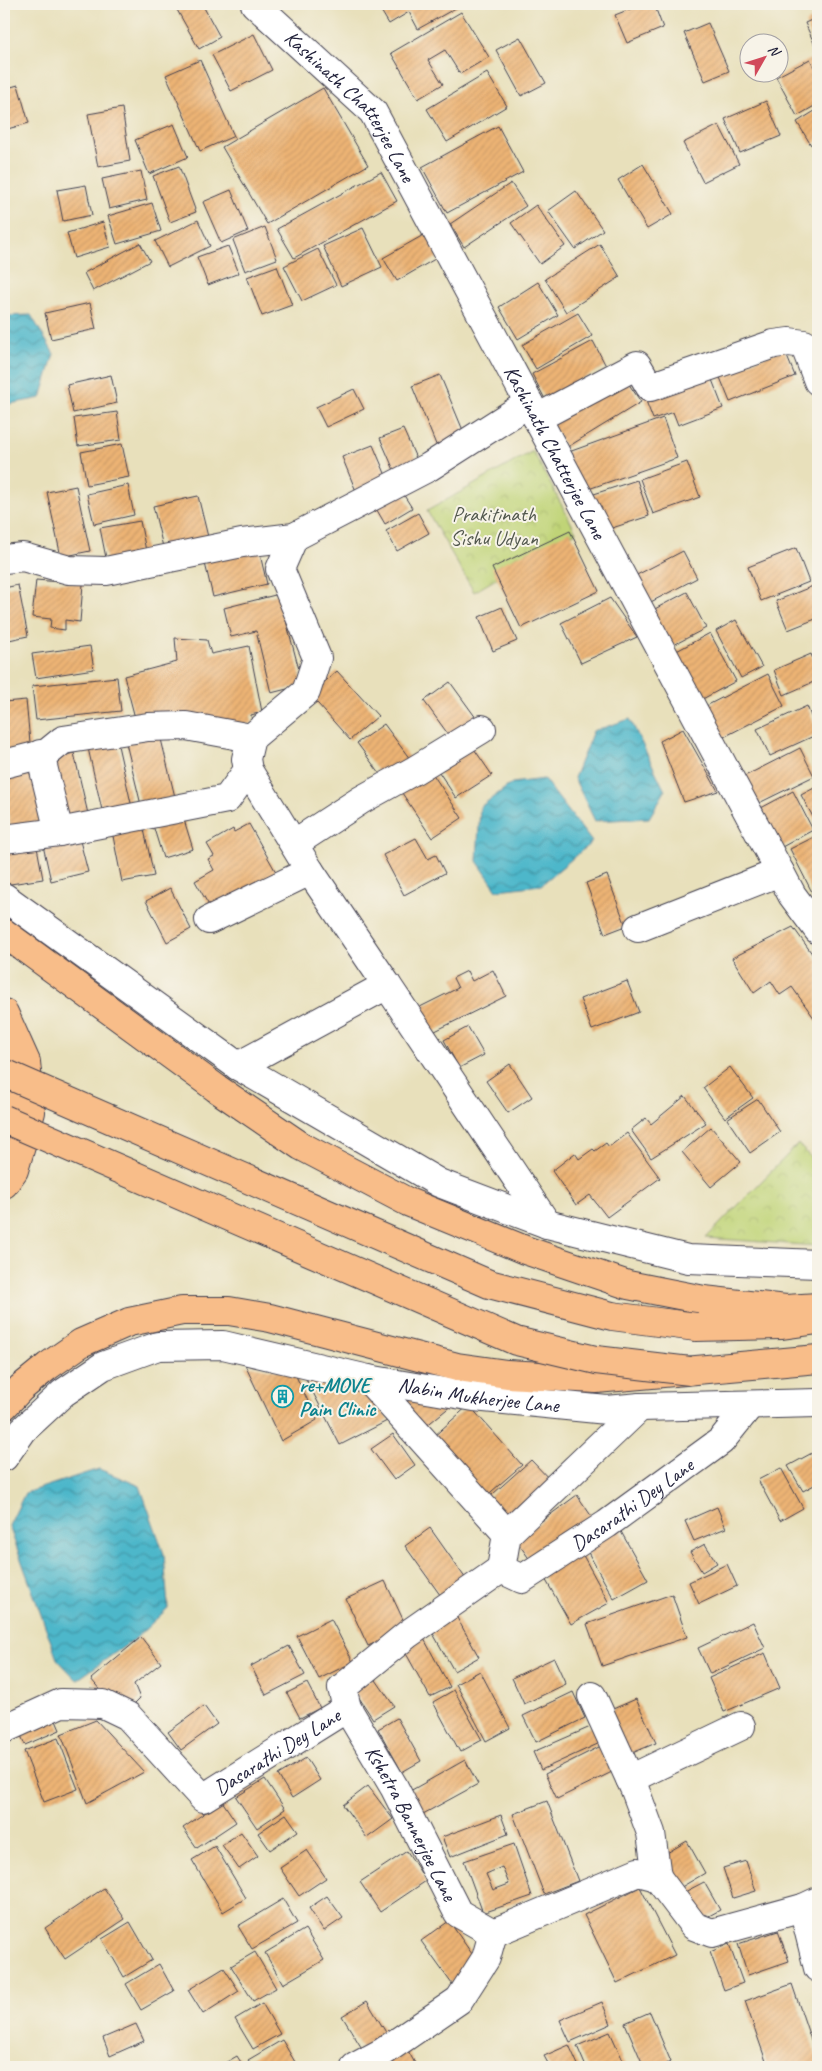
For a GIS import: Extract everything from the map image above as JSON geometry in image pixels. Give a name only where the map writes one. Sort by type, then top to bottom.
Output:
[{"type":"main road","points":[[4,933],[216,1088],[301,1146],[400,1198],[525,1250],[628,1285],[704,1300],[786,1309],[818,1307]]},
{"type":"main road","points":[[4,1013],[11,1036],[13,1060],[12,1084],[4,1114]]},
{"type":"main road","points":[[4,1013],[26,1062],[31,1112],[14,1170],[4,1184]]},
{"type":"main road","points":[[4,1073],[489,1284],[612,1316],[696,1327],[782,1325],[818,1320]]},
{"type":"main road","points":[[4,1119],[516,1342],[596,1360],[690,1371]]},
{"type":"main road","points":[[4,1406],[21,1388],[48,1366],[82,1343],[129,1322],[182,1311],[229,1311],[270,1318],[457,1367],[507,1374],[596,1379],[818,1359]]},
{"type":"street","name":"Kashinath Chatterjee Lane","points":[[255,4],[373,112],[792,895],[818,930]]},
{"type":"street","points":[[4,559],[23,557],[69,570],[106,571],[242,543],[294,537],[533,411],[637,364],[650,388],[774,344],[811,342],[818,382]]},
{"type":"street","points":[[294,537],[280,569],[317,658],[306,692],[251,738],[246,760],[248,770],[310,871],[547,1224]]},
{"type":"street","points":[[4,764],[47,752],[63,740],[148,727],[186,726],[251,738]]},
{"type":"street","points":[[294,844],[361,800],[416,770],[482,729]]},
{"type":"street","points":[[40,754],[59,832]]},
{"type":"street","points":[[4,839],[59,832],[227,799],[248,770]]},
{"type":"street","points":[[209,920],[310,871]]},
{"type":"street","points":[[638,928],[780,872]]},
{"type":"street","points":[[4,897],[238,1066],[439,1183],[547,1224],[688,1259],[818,1264]]},
{"type":"street","points":[[238,1066],[387,985]]},
{"type":"street","name":"Nabin Mukherjee Lane","points":[[4,1457],[23,1430],[63,1393],[103,1366],[158,1346],[223,1344],[368,1379],[474,1397],[607,1410],[640,1407],[818,1403]]},
{"type":"street","points":[[368,1379],[508,1534]]},
{"type":"street","name":"Dasarathi Dey Lane","points":[[4,1729],[61,1702],[104,1704],[128,1716],[203,1798],[347,1708],[342,1688],[408,1634],[501,1569],[522,1579],[607,1524],[721,1441],[750,1405]]},
{"type":"street","points":[[501,1569],[508,1534],[640,1407]]},
{"type":"street","points":[[592,1696],[630,1779],[651,1833],[657,1877],[694,1926],[712,1933],[810,1904],[818,1968]]},
{"type":"street","name":"Kshetra Bannerjee Lane","points":[[347,1708],[394,1787],[458,1913],[493,1934]]},
{"type":"street","points":[[630,1779],[741,1726]]},
{"type":"street","points":[[355,2067],[383,2052],[459,2000],[486,1958],[493,1934],[638,1872],[657,1877]]},
{"type":"green space","name":"Prakitinath Sishu Udyan","points":[[533,451],[576,532],[474,592],[427,511]]},
{"type":"green space","points":[[798,1144],[818,1165],[818,1246],[706,1238]]},
{"type":"water","points":[[31,315],[54,354],[41,398],[4,405],[4,316]]},
{"type":"water","points":[[630,719],[665,791],[649,818],[595,821],[574,778],[593,731]]},
{"type":"water","points":[[544,779],[592,842],[541,885],[497,890],[477,861],[480,807],[512,783]]},
{"type":"water","points":[[99,1469],[140,1486],[164,1554],[168,1608],[136,1638],[77,1680],[57,1659],[9,1526],[25,1493]]},
{"type":"building","points":[[184,4],[202,4],[220,37],[199,49],[176,8]]},
{"type":"building","points":[[377,4],[463,4],[418,29],[409,12],[389,24]]},
{"type":"building","points":[[643,4],[654,4],[663,28],[627,43],[615,15]]},
{"type":"building","points":[[461,12],[489,57],[460,74],[445,50],[428,60],[443,84],[418,99],[391,53]]},
{"type":"building","points":[[818,17],[818,52],[805,23]]},
{"type":"building","points":[[708,23],[729,71],[705,81],[684,33]]},
{"type":"building","points":[[254,34],[272,70],[231,91],[212,55]]},
{"type":"building","points":[[520,37],[546,83],[521,96],[496,50]]},
{"type":"building","points":[[810,59],[818,75],[818,104],[797,116],[779,82],[790,82],[790,70]]},
{"type":"building","points":[[200,60],[234,136],[200,151],[166,75]]},
{"type":"building","points":[[487,73],[507,106],[447,142],[427,109]]},
{"type":"building","points":[[18,85],[29,123],[4,130],[4,89]]},
{"type":"building","points":[[323,88],[368,165],[267,224],[222,147]]},
{"type":"building","points":[[766,101],[781,136],[740,153],[725,119]]},
{"type":"building","points":[[122,108],[130,161],[98,167],[88,114]]},
{"type":"building","points":[[818,109],[818,141],[811,145],[797,122]]},
{"type":"building","points":[[174,124],[188,157],[149,174],[135,140]]},
{"type":"building","points":[[719,125],[739,164],[703,182],[683,143]]},
{"type":"building","points":[[498,126],[523,172],[447,213],[422,167]]},
{"type":"building","points":[[643,164],[673,214],[647,229],[618,180]]},
{"type":"building","points":[[179,166],[196,212],[170,222],[153,176]]},
{"type":"building","points":[[141,171],[147,200],[109,209],[102,179]]},
{"type":"building","points":[[381,172],[397,201],[294,258],[277,229]]},
{"type":"building","points":[[511,183],[526,206],[464,247],[450,224]]},
{"type":"building","points":[[86,185],[92,215],[63,221],[57,190]]},
{"type":"building","points":[[231,190],[248,231],[221,243],[203,202]]},
{"type":"building","points":[[576,191],[603,230],[575,249],[548,211]]},
{"type":"building","points":[[152,203],[161,231],[117,244],[108,216]]},
{"type":"building","points":[[536,205],[565,246],[540,264],[511,223]]},
{"type":"building","points":[[198,220],[210,246],[168,267],[155,241]]},
{"type":"building","points":[[103,222],[110,247],[74,258],[67,233]]},
{"type":"building","points":[[265,227],[277,259],[245,271],[233,240]]},
{"type":"building","points":[[363,228],[382,267],[341,286],[323,246]]},
{"type":"building","points":[[427,233],[440,256],[397,281],[383,258]]},
{"type":"building","points":[[140,243],[150,261],[93,291],[84,273]]},
{"type":"building","points":[[600,244],[620,277],[566,312],[545,279]]},
{"type":"building","points":[[228,246],[239,273],[208,285],[197,257]]},
{"type":"building","points":[[318,249],[336,285],[302,301],[284,266]]},
{"type":"building","points":[[277,266],[292,305],[262,316],[247,277]]},
{"type":"building","points":[[538,282],[558,315],[518,339],[499,307]]},
{"type":"building","points":[[90,303],[96,329],[51,339],[45,313]]},
{"type":"building","points":[[578,313],[592,336],[536,369],[522,345]]},
{"type":"building","points":[[593,341],[606,366],[545,399],[532,374]]},
{"type":"building","points":[[784,349],[795,376],[730,402],[719,375]]},
{"type":"building","points":[[709,372],[723,408],[678,425],[673,412],[653,419],[644,396]]},
{"type":"building","points":[[111,375],[117,403],[73,413],[67,385]]},
{"type":"building","points":[[440,375],[467,440],[439,452],[412,386]]},
{"type":"building","points":[[624,377],[641,402],[566,448],[549,419]]},
{"type":"building","points":[[354,389],[364,409],[326,427],[316,407]]},
{"type":"building","points":[[117,412],[121,440],[78,446],[74,418]]},
{"type":"building","points":[[663,418],[677,458],[580,492],[566,453]]},
{"type":"building","points":[[403,429],[420,467],[397,477],[380,438]]},
{"type":"building","points":[[122,444],[129,477],[87,485],[81,452]]},
{"type":"building","points":[[373,445],[387,478],[356,491],[342,457]]},
{"type":"building","points":[[687,462],[700,497],[653,514],[640,479]]},
{"type":"building","points":[[637,480],[649,516],[603,531],[591,495]]},
{"type":"building","points":[[128,485],[134,515],[94,524],[87,494]]},
{"type":"building","points":[[76,486],[90,551],[61,557],[47,492]]},
{"type":"building","points":[[400,489],[412,508],[385,524],[374,505]]},
{"type":"building","points":[[198,496],[208,537],[163,547],[153,506]]},
{"type":"building","points":[[418,513],[429,533],[397,551],[386,531]]},
{"type":"building","points":[[140,521],[147,556],[107,563],[100,528]]},
{"type":"building","points":[[570,531],[599,591],[521,628],[492,568]]},
{"type":"building","points":[[258,546],[267,584],[213,597],[204,559]]},
{"type":"building","points":[[796,548],[809,582],[761,601],[748,567]]},
{"type":"building","points":[[683,551],[697,578],[645,605],[631,578]]},
{"type":"building","points":[[36,580],[83,584],[80,622],[65,620],[65,630],[50,628],[51,619],[32,617]]},
{"type":"building","points":[[818,584],[818,618],[788,630],[776,601]]},
{"type":"building","points":[[18,585],[28,636],[4,641],[4,588]]},
{"type":"building","points":[[687,592],[706,628],[670,647],[651,611]]},
{"type":"building","points":[[279,594],[303,685],[271,693],[256,631],[231,637],[224,608]]},
{"type":"building","points":[[610,598],[637,637],[581,663],[561,623]]},
{"type":"building","points":[[502,607],[517,641],[493,651],[479,617]]},
{"type":"building","points":[[736,620],[762,667],[741,678],[716,631]]},
{"type":"building","points":[[710,633],[736,681],[697,702],[671,654]]},
{"type":"building","points":[[175,638],[207,640],[211,654],[249,646],[262,712],[251,715],[252,723],[229,727],[135,718],[124,676],[177,662]]},
{"type":"building","points":[[90,646],[94,669],[36,678],[32,654]]},
{"type":"building","points":[[811,654],[818,672],[818,680],[784,695],[774,670]]},
{"type":"building","points":[[337,671],[378,716],[350,740],[310,695]]},
{"type":"building","points":[[768,674],[784,706],[720,739],[704,707]]},
{"type":"building","points":[[117,677],[121,711],[36,720],[32,686]]},
{"type":"building","points":[[450,682],[479,722],[453,741],[424,701]]},
{"type":"building","points":[[26,700],[31,753],[4,755],[4,702]]},
{"type":"building","points":[[807,706],[818,734],[770,756],[757,729]]},
{"type":"building","points":[[384,724],[410,759],[383,778],[357,743]]},
{"type":"building","points":[[683,729],[718,791],[684,802],[660,741]]},
{"type":"building","points":[[160,735],[175,797],[141,805],[126,743]]},
{"type":"building","points":[[117,741],[133,812],[104,819],[88,748]]},
{"type":"building","points":[[470,743],[492,775],[456,798],[435,766]]},
{"type":"building","points":[[800,748],[814,776],[757,804],[743,777]]},
{"type":"building","points":[[74,753],[88,814],[59,821],[45,760]]},
{"type":"building","points":[[430,770],[462,818],[432,838],[400,790]]},
{"type":"building","points":[[33,771],[46,823],[12,831],[4,797],[4,778]]},
{"type":"building","points":[[818,786],[818,826],[801,795]]},
{"type":"building","points":[[793,791],[813,830],[782,847],[761,808]]},
{"type":"building","points":[[181,810],[193,849],[163,858],[151,819]]},
{"type":"building","points":[[142,820],[154,876],[122,882],[111,826]]},
{"type":"building","points":[[249,824],[276,872],[211,909],[195,881],[214,870],[208,859],[214,856],[207,844],[233,829],[234,832]]},
{"type":"building","points":[[78,833],[88,872],[51,881],[42,841]]},
{"type":"building","points":[[814,837],[818,846],[818,899],[816,900],[790,849]]},
{"type":"building","points":[[416,838],[428,859],[436,855],[445,873],[404,895],[383,855]]},
{"type":"building","points":[[36,842],[43,879],[4,885],[4,848]]},
{"type":"building","points":[[607,875],[626,926],[605,934],[586,883]]},
{"type":"building","points":[[170,888],[191,929],[167,942],[146,901]]},
{"type":"building","points":[[793,927],[818,962],[817,1022],[792,987],[780,995],[771,981],[754,993],[732,958]]},
{"type":"building","points":[[493,970],[506,996],[431,1033],[418,1008],[458,988],[453,978],[467,971],[472,981]]},
{"type":"building","points":[[627,981],[639,1012],[592,1030],[580,999]]},
{"type":"building","points":[[468,1027],[484,1055],[459,1068],[444,1040]]},
{"type":"building","points":[[510,1064],[532,1097],[508,1113],[486,1081]]},
{"type":"building","points":[[730,1067],[753,1098],[725,1118],[703,1088]]},
{"type":"building","points":[[685,1096],[706,1123],[651,1158],[631,1130],[646,1118],[651,1124]]},
{"type":"building","points":[[758,1099],[780,1132],[750,1153],[727,1119]]},
{"type":"building","points":[[711,1127],[741,1162],[711,1187],[682,1152]]},
{"type":"building","points":[[627,1133],[660,1178],[607,1217],[590,1195],[576,1205],[552,1171],[575,1153],[579,1159],[606,1143],[609,1147]]},
{"type":"building","name":"re+MOVE Pain Clinic","points":[[245,1365],[295,1374],[317,1420],[281,1441]]},
{"type":"building","points":[[304,1375],[362,1387],[389,1420],[340,1445]]},
{"type":"building","points":[[398,1389],[452,1405],[420,1431]]},
{"type":"building","points":[[469,1405],[522,1465],[484,1498],[432,1438]]},
{"type":"building","points":[[393,1434],[415,1465],[394,1480],[371,1449]]},
{"type":"building","points":[[812,1453],[818,1465],[818,1483],[803,1491],[788,1466]]},
{"type":"building","points":[[531,1460],[554,1484],[507,1528],[484,1502]]},
{"type":"building","points":[[781,1468],[803,1508],[780,1521],[758,1480]]},
{"type":"building","points":[[577,1495],[596,1523],[535,1567],[516,1540]]},
{"type":"building","points":[[717,1507],[726,1528],[694,1541],[685,1521]]},
{"type":"building","points":[[430,1528],[468,1582],[443,1599],[405,1546]]},
{"type":"building","points":[[619,1528],[648,1580],[614,1599],[585,1547]]},
{"type":"building","points":[[705,1544],[717,1563],[702,1572],[690,1552]]},
{"type":"building","points":[[579,1548],[609,1603],[571,1624],[540,1570]]},
{"type":"building","points":[[727,1564],[737,1586],[699,1604],[689,1582]]},
{"type":"building","points":[[385,1581],[407,1628],[368,1646],[346,1599]]},
{"type":"building","points":[[672,1594],[687,1637],[602,1666],[587,1624]]},
{"type":"building","points":[[456,1616],[479,1657],[454,1671],[431,1630]]},
{"type":"building","points":[[331,1619],[353,1662],[319,1679],[297,1636]]},
{"type":"building","points":[[753,1622],[765,1648],[710,1674],[698,1648]]},
{"type":"building","points":[[141,1637],[161,1663],[134,1684],[140,1698],[131,1707],[105,1696],[91,1679]]},
{"type":"building","points":[[423,1637],[450,1687],[430,1697],[403,1648]]},
{"type":"building","points":[[289,1646],[305,1675],[266,1695],[251,1666]]},
{"type":"building","points":[[765,1653],[780,1688],[724,1712],[709,1678]]},
{"type":"building","points":[[554,1658],[566,1684],[524,1704],[512,1678]]},
{"type":"building","points":[[480,1671],[510,1728],[486,1741],[456,1684]]},
{"type":"building","points":[[374,1677],[394,1706],[373,1719],[354,1690]]},
{"type":"building","points":[[307,1683],[320,1708],[300,1718],[287,1693]]},
{"type":"building","points":[[454,1690],[482,1740],[460,1752],[433,1702]]},
{"type":"building","points":[[573,1692],[585,1718],[536,1742],[523,1716]]},
{"type":"building","points":[[636,1699],[656,1743],[625,1756],[606,1712]]},
{"type":"building","points":[[204,1706],[217,1724],[181,1750],[168,1732]]},
{"type":"building","points":[[52,1711],[60,1730],[25,1745],[17,1726]]},
{"type":"building","points":[[397,1718],[421,1761],[402,1772],[378,1729]]},
{"type":"building","points":[[96,1720],[144,1772],[87,1803],[61,1734]]},
{"type":"building","points":[[595,1725],[602,1742],[541,1770],[533,1752]]},
{"type":"building","points":[[58,1738],[78,1789],[44,1802],[24,1751]]},
{"type":"building","points":[[603,1745],[616,1770],[557,1799],[545,1774]]},
{"type":"building","points":[[306,1758],[320,1780],[292,1798],[278,1775]]},
{"type":"building","points":[[465,1760],[478,1784],[423,1814],[410,1791]]},
{"type":"building","points":[[265,1779],[285,1809],[257,1828],[236,1797]]},
{"type":"building","points":[[368,1786],[393,1819],[367,1838],[343,1805]]},
{"type":"building","points":[[222,1801],[236,1822],[197,1848],[183,1828]]},
{"type":"building","points":[[547,1801],[578,1881],[544,1894],[513,1814]]},
{"type":"building","points":[[286,1814],[298,1831],[270,1850],[258,1833]]},
{"type":"building","points":[[501,1815],[508,1834],[450,1857],[442,1837]]},
{"type":"building","points":[[241,1832],[258,1856],[239,1869],[222,1845]]},
{"type":"building","points":[[687,1841],[705,1873],[673,1892],[657,1859]]},
{"type":"building","points":[[514,1844],[532,1896],[483,1913],[464,1861]],"holes":[[[502,1867],[509,1884],[493,1890],[486,1874]]]},
{"type":"building","points":[[215,1846],[246,1898],[223,1912],[192,1860]]},
{"type":"building","points":[[307,1850],[326,1878],[299,1896],[280,1868]]},
{"type":"building","points":[[407,1851],[426,1881],[380,1912],[360,1882]]},
{"type":"building","points":[[746,1861],[756,1891],[733,1898],[723,1868]]},
{"type":"building","points":[[704,1882],[720,1910],[694,1924],[679,1895]]},
{"type":"building","points":[[640,1887],[675,1955],[617,1983],[584,1915]]},
{"type":"building","points":[[104,1888],[125,1919],[65,1959],[45,1928]]},
{"type":"building","points":[[327,1896],[343,1918],[324,1931],[309,1908]]},
{"type":"building","points":[[283,1899],[297,1923],[252,1949],[238,1926]]},
{"type":"building","points":[[449,1921],[479,1964],[452,1984],[421,1941]]},
{"type":"building","points":[[130,1922],[152,1960],[124,1977],[102,1939]]},
{"type":"building","points":[[305,1929],[324,1960],[283,1984],[265,1953]]},
{"type":"building","points":[[778,1931],[789,1961],[748,1975],[738,1944]]},
{"type":"building","points":[[729,1944],[743,1983],[724,1990],[710,1952]]},
{"type":"building","points":[[255,1952],[276,1988],[253,2001],[231,1966]]},
{"type":"building","points":[[159,1964],[174,1991],[141,2010],[126,1984]]},
{"type":"building","points":[[224,1968],[239,1991],[203,2014],[188,1990]]},
{"type":"building","points":[[792,1984],[818,2061],[818,2067],[768,2067],[745,2001]]},
{"type":"building","points":[[367,2001],[390,2039],[366,2055],[342,2016]]},
{"type":"building","points":[[602,2002],[611,2024],[570,2042],[560,2020]]},
{"type":"building","points":[[262,2003],[280,2034],[253,2049],[235,2019]]},
{"type":"building","points":[[650,2012],[671,2062],[658,2067],[644,2067],[625,2023]]},
{"type":"building","points":[[136,2024],[144,2041],[110,2056],[103,2038]]},
{"type":"building","points":[[610,2032],[626,2067],[586,2067],[577,2046]]},
{"type":"building","points":[[282,2040],[298,2067],[252,2067],[248,2060]]},
{"type":"building","points":[[569,2045],[579,2067],[550,2067],[544,2056]]},
{"type":"building","points":[[406,2047],[417,2067],[375,2067]]},
{"type":"building","points":[[237,2056],[244,2067],[218,2067]]},
{"type":"place","name":"re+MOVE Pain Clinic","points":[[283,1397]]}]
